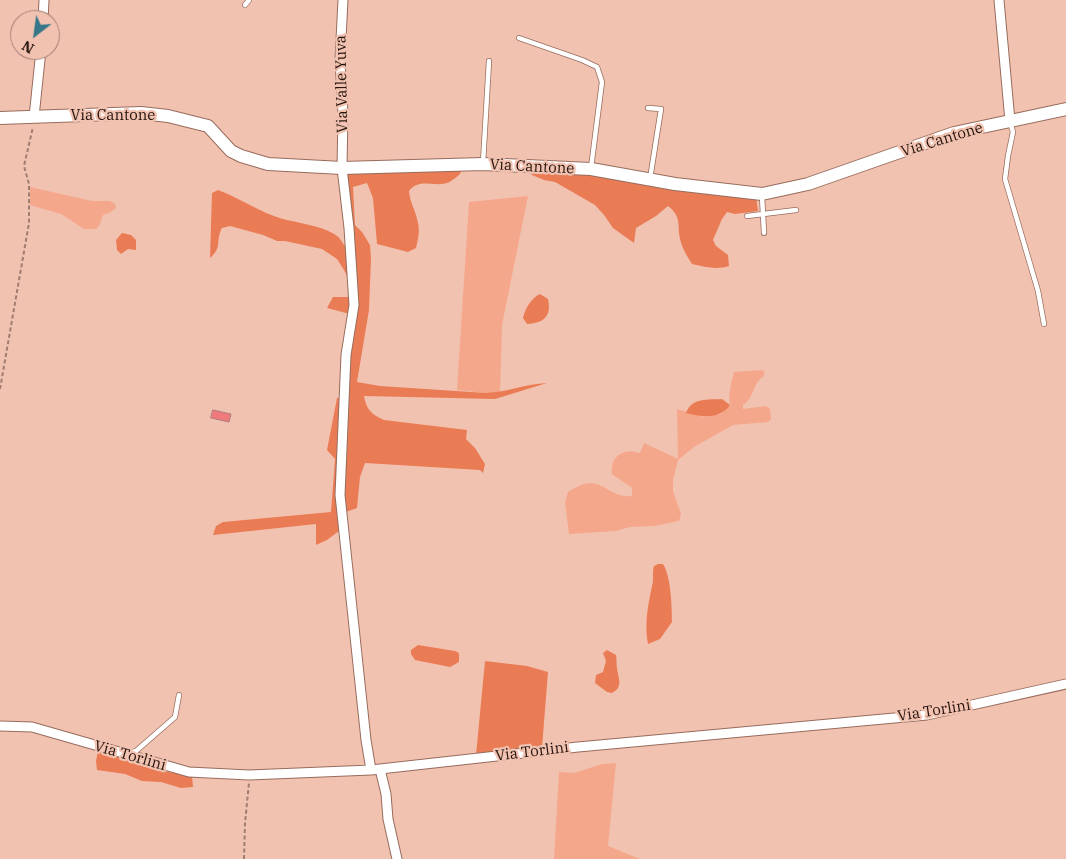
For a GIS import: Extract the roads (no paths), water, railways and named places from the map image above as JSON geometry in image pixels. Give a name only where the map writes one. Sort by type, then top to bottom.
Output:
[{"type":"main road","name":"Via Cantone","points":[[0,118],[141,112],[168,116],[208,126],[231,151],[254,161],[268,164],[342,168],[483,164],[591,170],[650,180],[762,194],[808,184],[954,133],[1066,109]]},
{"type":"street","name":"Via Valle Yuva","points":[[343,0],[340,59],[343,115],[342,168],[349,228],[354,305],[346,355],[340,494],[366,740],[386,794],[388,819],[397,859]]},
{"type":"street","points":[[999,0],[1010,121]]},
{"type":"street","points":[[34,117],[40,60]]},
{"type":"street","name":"Via Torlini","points":[[0,726],[32,727],[189,772],[249,775],[376,770],[578,747],[927,715],[1066,684]]},
{"type":"lane","points":[[245,6],[249,0]]},
{"type":"lane","points":[[519,38],[597,67],[602,82],[591,170]]},
{"type":"lane","points":[[483,164],[489,61]]},
{"type":"lane","points":[[648,108],[661,109],[650,180]]},
{"type":"lane","points":[[1010,121],[1013,132],[1005,179],[1038,291],[1044,324]]},
{"type":"lane","points":[[762,194],[764,233]]},
{"type":"lane","points":[[747,216],[796,210]]},
{"type":"lane","points":[[124,754],[136,751],[175,717],[179,694]]}]
